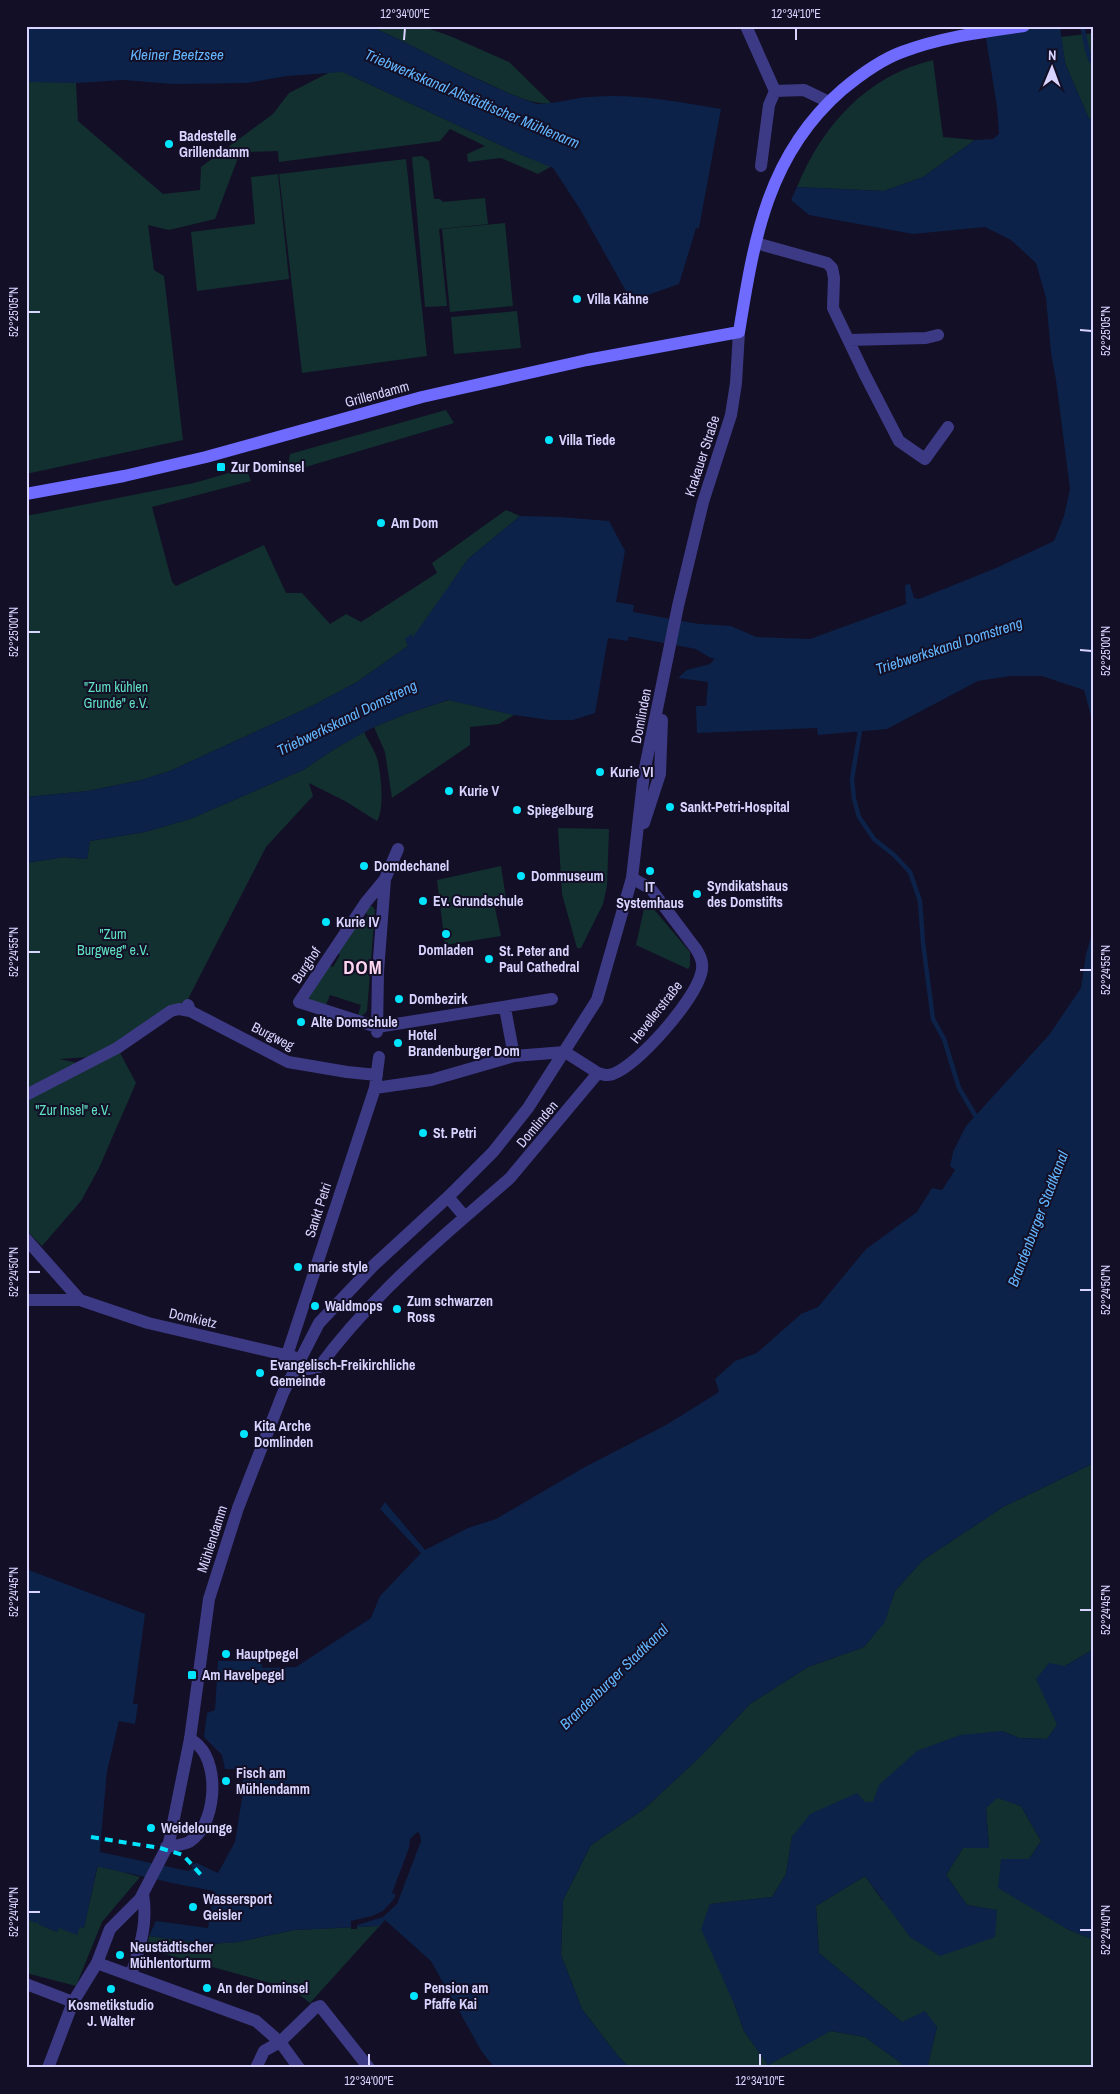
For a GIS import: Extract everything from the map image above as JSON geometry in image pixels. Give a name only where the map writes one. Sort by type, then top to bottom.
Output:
[{"type":"main road","name":"Krakauer Straße","points":[[739,332],[756,243],[767,200],[796,141],[828,102],[854,80],[879,63],[901,52],[970,34],[1024,26]]},
{"type":"main road","name":"Grillendamm","points":[[26,494],[124,476],[206,457],[422,397],[603,357],[739,332]]},
{"type":"street","points":[[746,26],[775,91],[769,105],[761,166]]},
{"type":"street","points":[[775,91],[804,90],[828,102]]},
{"type":"street","points":[[756,243],[827,263],[832,268],[834,278],[833,308],[900,441],[924,459],[948,427]]},
{"type":"street","name":"Krakauer Straße","points":[[664,676],[678,606],[703,502],[731,415],[736,383],[739,332]]},
{"type":"street","points":[[849,340],[926,338],[938,335]]},
{"type":"street","name":"Domlinden","points":[[598,1073],[510,1178],[409,1265],[340,1340],[319,1367],[308,1368],[299,1363],[320,1323],[331,1309],[374,1265],[448,1197],[493,1152],[528,1108],[597,1000],[632,878],[644,773],[664,676]]},
{"type":"street","name":"Burghof","points":[[398,849],[385,879],[366,902],[300,1002],[377,1030],[483,1009],[505,1008],[552,999]]},
{"type":"street","name":"Hevellerstraße","points":[[598,1073],[606,1076],[614,1074],[642,1055],[681,1008],[701,974],[702,960],[696,949],[651,888],[632,878]]},
{"type":"street","name":"Burghof","points":[[377,1030],[378,972],[385,879]]},
{"type":"street","name":"Burgweg","points":[[26,1095],[117,1048],[171,1012],[189,1008],[288,1062],[378,1075]]},
{"type":"street","points":[[505,1008],[514,1056]]},
{"type":"street","points":[[375,1088],[431,1080],[514,1056],[565,1052],[598,1073]]},
{"type":"street","points":[[378,1075],[379,1057]]},
{"type":"street","name":"Sankt Petri","points":[[286,1355],[378,1075]]},
{"type":"street","points":[[448,1197],[465,1216]]},
{"type":"street","name":"Domkietz","points":[[26,1239],[80,1300]]},
{"type":"street","name":"Domkietz","points":[[26,1300],[80,1300],[148,1323],[286,1355],[299,1363]]},
{"type":"street","name":"Mühlendamm","points":[[48,2068],[73,2002],[96,1962],[110,1929],[144,1891],[164,1852],[174,1823],[190,1739],[209,1599],[238,1508],[283,1393],[299,1363]]},
{"type":"street","points":[[164,1852],[189,1842],[202,1831],[210,1808],[213,1783],[209,1764],[200,1746],[190,1739]]},
{"type":"street","points":[[131,1975],[141,1943],[146,1912],[144,1891]]},
{"type":"street","points":[[96,1962],[256,2021],[280,2042],[299,2068]]},
{"type":"street","points":[[26,1984],[73,2002]]},
{"type":"street","points":[[256,2068],[264,2051],[280,2042],[315,2008],[320,2006],[369,2068]]},
{"type":"green space","points":[[370,26],[421,26],[450,36],[509,62],[552,104],[544,104],[513,95]]},
{"type":"green space","points":[[1094,33],[1094,119],[1089,119],[1065,63],[1061,37]]},
{"type":"green space","points":[[933,60],[943,137],[975,140],[923,177],[884,191],[797,187],[819,144],[833,124],[849,107],[867,91],[887,78]]},
{"type":"green space","points":[[330,72],[343,72],[524,156],[552,166],[538,174],[501,158],[468,162],[467,154],[485,146],[450,129],[440,141],[279,162],[278,151],[246,152],[239,155],[215,219],[169,230],[148,225],[154,270],[164,276],[183,440],[26,474],[26,81],[76,83],[78,121],[163,194],[200,190],[201,167],[273,114],[289,93]]},
{"type":"green space","points":[[422,156],[429,161],[434,199],[440,199],[443,202],[485,198],[488,224],[439,229],[447,306],[425,307],[412,157]]},
{"type":"green space","points":[[406,159],[427,356],[302,373],[279,174]]},
{"type":"green space","points":[[278,174],[289,279],[197,291],[191,232],[255,224],[251,177]]},
{"type":"green space","points":[[505,223],[513,306],[450,312],[442,229]]},
{"type":"green space","points":[[517,311],[521,348],[454,354],[451,317]]},
{"type":"green space","points":[[446,410],[454,423],[292,471],[290,474],[288,466],[290,454]]},
{"type":"green space","name":"\"Zum kühlen Grunde\" e.V.","points":[[246,468],[251,481],[152,507],[172,582],[176,586],[264,545],[286,593],[302,593],[330,624],[346,614],[361,622],[437,573],[432,563],[506,510],[520,516],[468,559],[408,646],[357,682],[314,705],[170,771],[142,780],[88,791],[26,797],[26,516],[194,483]]},
{"type":"green space","points":[[449,700],[514,715],[499,724],[470,727],[470,745],[392,798],[385,752],[374,727]]},
{"type":"green space","name":"\"Zum Burgweg\" e.V.","points":[[364,732],[376,755],[380,772],[382,799],[377,821],[345,801],[309,783],[313,796],[266,847],[187,1001],[170,1008],[110,1047],[90,1057],[59,1059],[92,1066],[119,1051],[136,1083],[99,1168],[81,1201],[42,1246],[26,1230],[26,863],[64,857],[87,859],[90,841],[145,832],[190,819],[303,770]]},
{"type":"green space","points":[[558,828],[609,829],[607,886],[603,904],[581,948],[577,948],[562,894]]},
{"type":"green space","points":[[501,866],[507,905],[495,908],[501,936],[445,945],[437,880]]},
{"type":"green space","points":[[646,900],[690,952],[690,966],[688,969],[636,945]]},
{"type":"green space","points":[[372,906],[375,910],[367,1011],[362,1016],[358,1015],[361,1005],[330,995],[326,1005],[309,1000],[308,995],[329,965],[333,967],[340,955],[337,952],[356,925],[360,927],[368,915],[364,912],[368,907]]},
{"type":"green space","points":[[1094,1463],[1094,1649],[1065,1666],[1057,1725],[1047,1739],[1019,1738],[1002,1731],[873,1802],[865,1802],[792,1837],[786,1874],[772,1897],[710,1904],[735,2006],[744,2031],[768,2065],[830,2031],[865,2037],[901,2063],[901,2068],[630,2068],[617,2055],[582,2009],[561,1955],[563,1900],[591,1845],[644,1809],[700,1757],[750,1704],[808,1667],[864,1647],[884,1622],[895,1591],[923,1560],[1003,1507]]},
{"type":"green space","points":[[997,1797],[1021,1806],[1041,1841],[1029,1859],[1067,1929],[1094,1940],[1094,2068],[927,2068],[937,2027],[902,2022],[819,1953],[816,1906],[865,1876],[882,1900],[997,1910],[967,1905],[946,1875],[963,1848],[989,1848],[986,1808]]},
{"type":"green space","points":[[98,1865],[140,1877],[102,1922],[76,1986],[26,1973],[26,1919],[41,1917],[39,1924],[57,1932],[58,1928],[84,1927]]},
{"type":"green space","points":[[385,1920],[310,2003],[292,1989],[147,1949],[149,1936],[210,1944],[238,1942],[294,1930],[378,1926]]},
{"type":"water","points":[[26,26],[370,26],[494,87],[537,104],[583,98],[623,96],[721,109],[699,228],[696,228],[679,284],[645,296],[627,293],[580,209],[553,168],[343,72],[287,76],[247,83],[173,84],[123,80],[76,83],[30,82],[26,81]]},
{"type":"water","points":[[984,26],[1060,26],[1065,63],[1089,119],[1094,119],[1094,727],[1084,690],[1042,676],[1010,676],[978,681],[887,729],[818,735],[817,728],[697,733],[696,706],[706,706],[708,682],[678,678],[687,670],[710,664],[715,658],[711,651],[683,643],[687,623],[731,626],[756,637],[810,639],[906,604],[905,585],[910,584],[914,598],[919,599],[996,568],[1054,541],[1064,516],[1070,489],[1051,353],[1046,298],[1036,263],[1011,240],[985,227],[913,234],[809,215],[791,200],[797,187],[884,191],[923,177],[975,140],[993,139],[999,134],[997,107]]},
{"type":"water","points":[[520,516],[609,521],[625,551],[616,602],[634,605],[628,641],[608,638],[595,713],[573,720],[549,720],[514,715],[448,700],[374,727],[336,748],[303,770],[190,819],[145,832],[90,841],[87,859],[64,857],[26,863],[26,797],[88,791],[142,780],[170,771],[314,705],[357,682],[408,646],[405,639],[411,634],[413,637],[468,559]]},
{"type":"water","name":"Brandenburger Stadtkanal","points":[[1094,927],[1094,1463],[1003,1507],[923,1560],[895,1591],[885,1622],[864,1647],[808,1667],[750,1704],[700,1757],[644,1809],[591,1845],[563,1900],[561,1955],[582,2009],[617,2055],[630,2068],[495,2068],[482,2052],[431,1961],[385,1920],[379,1926],[294,1930],[238,1942],[210,1944],[149,1936],[156,1921],[208,1928],[214,1891],[167,1882],[172,1870],[177,1870],[178,1874],[191,1870],[193,1868],[191,1865],[197,1863],[218,1873],[235,1842],[243,1792],[243,1769],[225,1769],[222,1755],[204,1737],[207,1713],[215,1710],[218,1661],[262,1661],[262,1668],[296,1667],[371,1618],[380,1596],[421,1553],[380,1509],[385,1502],[425,1550],[468,1528],[496,1519],[583,1468],[666,1425],[719,1392],[715,1379],[735,1361],[757,1353],[801,1314],[818,1307],[866,1249],[917,1212],[932,1188],[942,1190],[955,1170],[950,1166],[953,1152],[966,1126],[1049,1035],[1081,988],[1086,954]]},
{"type":"water","points":[[26,1569],[145,1614],[133,1704],[138,1704],[135,1724],[119,1721],[107,1771],[99,1859],[84,1928],[80,1927],[77,1935],[59,1928],[57,1932],[38,1924],[40,1917],[37,1923],[26,1919],[29,1910],[26,1905]]},
{"type":"water","points":[[1094,1649],[1094,1940],[1067,1929],[998,1888],[1001,1859],[1029,1859],[1041,1841],[1021,1806],[997,1798],[986,1808],[989,1848],[963,1848],[946,1875],[967,1905],[997,1910],[995,1937],[940,1956],[910,1937],[865,1876],[816,1906],[819,1953],[902,2022],[925,2011],[937,2027],[927,2068],[901,2068],[901,2063],[865,2037],[831,2031],[768,2065],[744,2031],[701,1929],[710,1904],[772,1897],[786,1874],[792,1837],[810,1814],[857,1793],[865,1802],[873,1802],[879,1785],[917,1751],[960,1735],[1002,1731],[1019,1738],[1047,1739],[1057,1725],[1036,1679],[1049,1663],[1065,1666]]},
{"type":"pier","points":[[417,1832],[420,1834],[421,1841],[397,1904],[383,1917],[357,1925],[357,1929],[351,1929],[351,1921],[383,1911],[393,1900],[396,1895],[392,1893],[409,1848],[410,1839]]},
{"type":"waterway","points":[[1082,26],[1088,52],[1094,66]]},
{"type":"waterway","name":"Triebwerkskanal Domstreng","points":[[597,618],[700,637],[715,646]]},
{"type":"waterway","points":[[855,729],[860,731],[852,779],[854,799],[859,817],[874,839],[894,855],[910,872],[920,901],[923,943],[933,1019],[944,1039],[959,1088],[975,1115]]},
{"type":"waterway","points":[[79,1855],[190,1879]]},
{"type":"railway","points":[[91,1837],[160,1848],[183,1855],[202,1876]]},
{"type":"place","name":"Badestelle Grillendamm","points":[[169,144]]},
{"type":"place","name":"Villa Kähne","points":[[577,299]]},
{"type":"place","name":"Villa Tiede","points":[[549,440]]},
{"type":"place","name":"Zur Dominsel","points":[[221,467]]},
{"type":"place","name":"Am Dom","points":[[381,523]]},
{"type":"place","name":"Kurie VI","points":[[600,772]]},
{"type":"place","name":"Kurie V","points":[[449,791]]},
{"type":"place","name":"Sankt-Petri-Hospital","points":[[670,807]]},
{"type":"place","name":"Spiegelburg","points":[[517,810]]},
{"type":"place","name":"Domdechanel","points":[[364,866]]},
{"type":"place","name":"IT Systemhaus","points":[[650,871]]},
{"type":"place","name":"Dommuseum","points":[[521,876]]},
{"type":"place","name":"Syndikatshaus des Domstifts","points":[[697,894]]},
{"type":"place","name":"Ev. Grundschule","points":[[423,901]]},
{"type":"place","name":"Kurie IV","points":[[326,922]]},
{"type":"place","name":"Domladen","points":[[446,934]]},
{"type":"place","name":"St. Peter and Paul Cathedral","points":[[489,959]]},
{"type":"place","name":"Dombezirk","points":[[399,999]]},
{"type":"place","name":"Alte Domschule","points":[[301,1022]]},
{"type":"place","name":"Hotel Brandenburger Dom","points":[[398,1043]]},
{"type":"place","name":"St. Petri","points":[[423,1133]]},
{"type":"place","name":"marie style","points":[[298,1267]]},
{"type":"place","name":"Waldmops","points":[[315,1306]]},
{"type":"place","name":"Zum schwarzen Ross","points":[[397,1309]]},
{"type":"place","name":"Evangelisch-Freikirchliche Gemeinde","points":[[260,1373]]},
{"type":"place","name":"Kita Arche Domlinden","points":[[244,1434]]},
{"type":"place","name":"Hauptpegel","points":[[226,1654]]},
{"type":"place","name":"Am Havelpegel","points":[[192,1675]]},
{"type":"place","name":"Fisch am Mühlendamm","points":[[226,1781]]},
{"type":"place","name":"Weidelounge","points":[[151,1828]]},
{"type":"place","name":"Wassersport Geisler","points":[[193,1907]]},
{"type":"place","name":"Neustädtischer Mühlentorturm","points":[[120,1955]]},
{"type":"place","name":"An der Dominsel","points":[[207,1988]]},
{"type":"place","name":"Kosmetikstudio J. Walter","points":[[111,1989]]},
{"type":"place","name":"Pension am Pfaffe Kai","points":[[414,1996]]},
{"type":"district","name":"DOM","points":[[363,967]]},
{"type":"water label","name":"Kleiner Beetzsee","points":[[177,55]]},
{"type":"water label","name":"Triebwerkskanal Altstädtischer Mühlenarm","points":[[472,99]]},
{"type":"park label","name":"\"Zur Insel\" e.V.","points":[[73,1110]]}]
